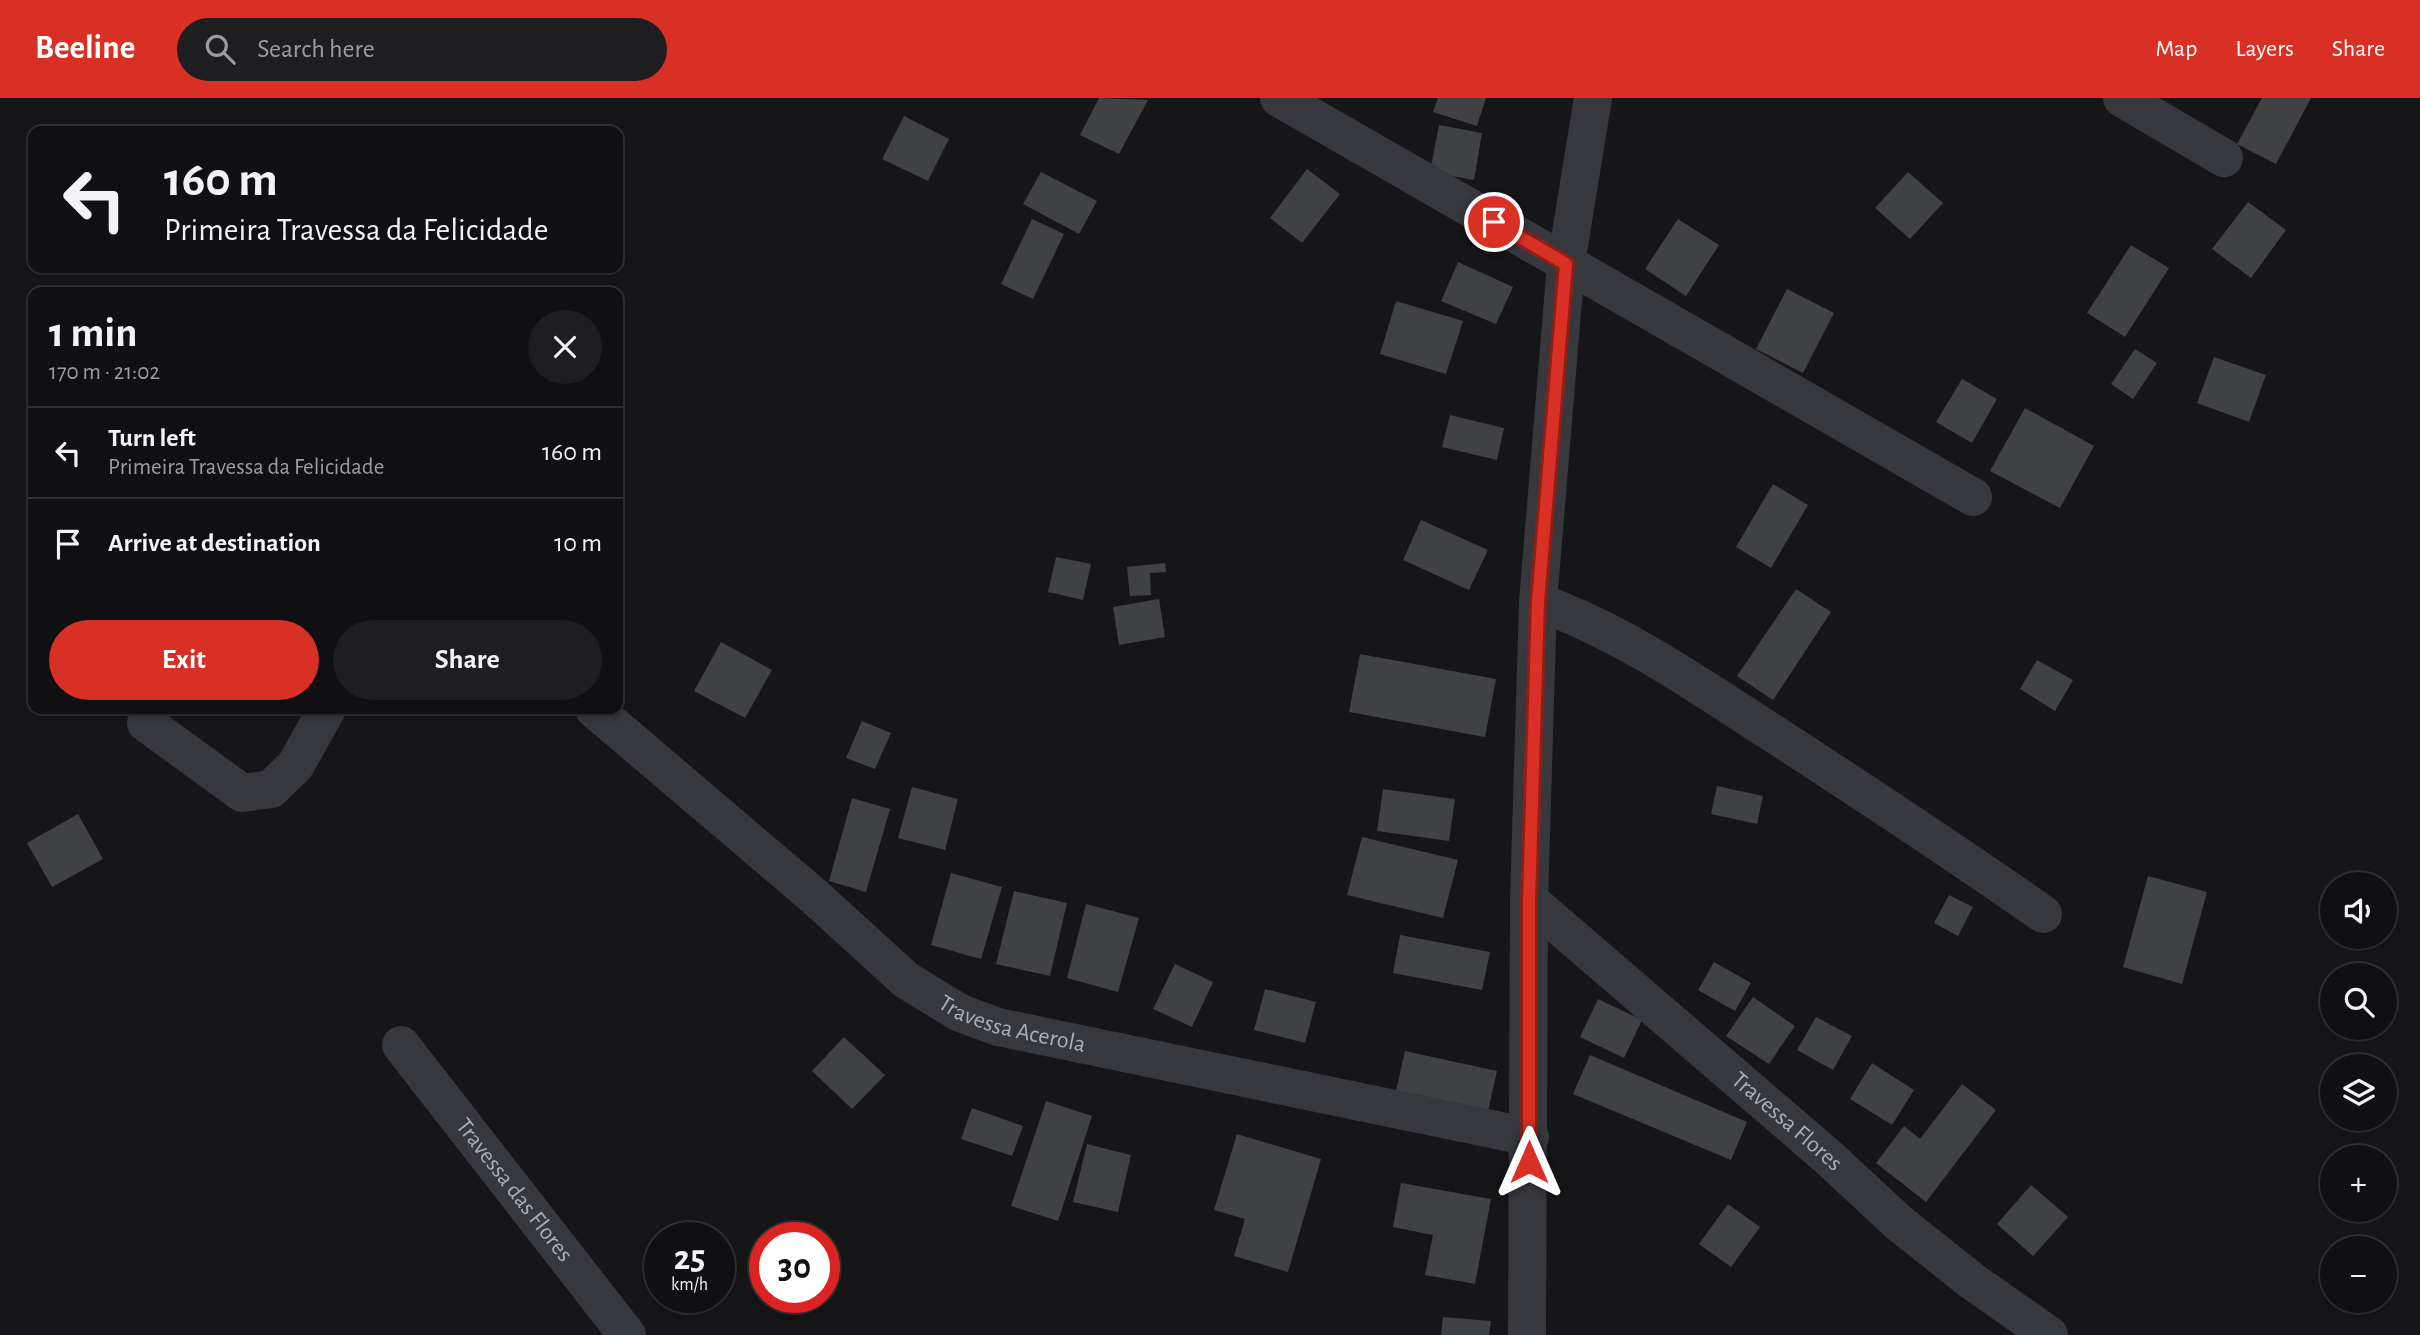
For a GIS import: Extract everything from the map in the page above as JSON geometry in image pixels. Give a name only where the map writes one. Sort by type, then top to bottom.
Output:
[{"type":"street","points":[[1279,98],[1973,497]]},
{"type":"street","points":[[1527,1335],[1529,901],[1538,602],[1566,264],[1593,98]]},
{"type":"street","points":[[2122,98],[2224,158]]},
{"type":"street","points":[[1538,602],[1600,626],[1644,652],[1898,814],[2043,914]]},
{"type":"street","points":[[146,723],[242,793],[271,789],[295,766],[324,714]]},
{"type":"street","name":"Travessa Acerola","points":[[600,714],[815,897],[906,981],[960,1013],[998,1027],[1530,1137]]},
{"type":"street","name":"Travessa Flores","points":[[1529,901],[1828,1157],[1899,1223],[1972,1281],[2049,1335]]},
{"type":"street","name":"Travessa das Flores","points":[[401,1045],[627,1335]]},
{"type":"building","points":[[1099,98],[1148,100],[1119,154],[1080,135]]},
{"type":"building","points":[[1438,98],[1486,98],[1477,126],[1433,112]]},
{"type":"building","points":[[2262,98],[2311,98],[2276,164],[2237,144]]},
{"type":"building","points":[[904,116],[949,139],[928,181],[882,159]]},
{"type":"building","points":[[1439,125],[1482,133],[1474,180],[1430,172]]},
{"type":"building","points":[[1307,169],[1340,194],[1302,243],[1270,218]]},
{"type":"building","points":[[1041,172],[1097,201],[1079,234],[1023,204]]},
{"type":"building","points":[[1908,172],[1943,203],[1910,239],[1875,208]]},
{"type":"building","points":[[2248,202],[2286,230],[2251,278],[2212,249]]},
{"type":"building","points":[[1032,219],[1064,234],[1033,299],[1001,284]]},
{"type":"building","points":[[1678,219],[1719,245],[1686,296],[1645,269]]},
{"type":"building","points":[[2131,245],[2169,268],[2125,337],[2087,313]]},
{"type":"building","points":[[1458,262],[1513,287],[1496,324],[1441,301]]},
{"type":"building","points":[[1787,289],[1834,313],[1803,373],[1756,349]]},
{"type":"building","points":[[1396,301],[1463,321],[1446,374],[1380,354]]},
{"type":"building","points":[[2135,349],[2157,363],[2133,399],[2111,384]]},
{"type":"building","points":[[2214,357],[2266,375],[2249,422],[2197,403]]},
{"type":"building","points":[[1962,379],[1997,399],[1972,443],[1936,422]]},
{"type":"building","points":[[2025,408],[2094,446],[2060,508],[1990,471]]},
{"type":"building","points":[[1450,415],[1504,428],[1497,460],[1442,447]]},
{"type":"building","points":[[1773,484],[1808,505],[1771,568],[1736,547]]},
{"type":"building","points":[[1421,520],[1488,550],[1469,590],[1403,560]]},
{"type":"building","points":[[1056,557],[1091,564],[1083,600],[1048,592]]},
{"type":"building","points":[[1165,563],[1166,572],[1150,573],[1151,595],[1130,596],[1127,567]]},
{"type":"building","points":[[1796,589],[1831,612],[1773,700],[1737,676]]},
{"type":"building","points":[[1159,599],[1165,637],[1119,645],[1113,607]]},
{"type":"building","points":[[721,642],[772,670],[745,718],[694,691]]},
{"type":"building","points":[[1360,654],[1496,679],[1485,737],[1349,712]]},
{"type":"building","points":[[2037,660],[2073,680],[2055,711],[2020,689]]},
{"type":"building","points":[[862,721],[891,733],[875,769],[846,758]]},
{"type":"building","points":[[1717,786],[1763,796],[1757,824],[1711,814]]},
{"type":"building","points":[[912,787],[958,799],[945,850],[898,838]]},
{"type":"building","points":[[1383,789],[1455,799],[1449,841],[1377,831]]},
{"type":"building","points":[[852,798],[890,809],[866,892],[829,881]]},
{"type":"building","points":[[78,814],[103,859],[52,887],[27,843]]},
{"type":"building","points":[[1362,837],[1458,860],[1443,918],[1347,895]]},
{"type":"building","points":[[951,873],[1002,887],[981,959],[931,945]]},
{"type":"building","points":[[2148,876],[2207,892],[2182,984],[2123,967]]},
{"type":"building","points":[[1014,891],[1067,903],[1050,976],[996,964]]},
{"type":"building","points":[[1949,895],[1973,907],[1958,936],[1934,923]]},
{"type":"building","points":[[1086,904],[1139,918],[1118,992],[1067,978]]},
{"type":"building","points":[[1400,935],[1490,952],[1482,990],[1393,973]]},
{"type":"building","points":[[1714,962],[1751,983],[1735,1011],[1698,990]]},
{"type":"building","points":[[1175,964],[1213,982],[1192,1027],[1153,1009]]},
{"type":"building","points":[[1265,989],[1316,1002],[1305,1043],[1254,1030]]},
{"type":"building","points":[[1753,997],[1795,1026],[1769,1064],[1726,1036]]},
{"type":"building","points":[[1598,999],[1642,1020],[1624,1058],[1580,1037]]},
{"type":"building","points":[[1816,1017],[1852,1036],[1833,1070],[1797,1050]]},
{"type":"building","points":[[844,1037],[885,1075],[852,1109],[812,1071]]},
{"type":"building","points":[[1405,1051],[1497,1071],[1487,1115],[1395,1095]]},
{"type":"building","points":[[1590,1055],[1747,1122],[1731,1160],[1573,1094]]},
{"type":"building","points":[[1872,1063],[1914,1090],[1892,1125],[1850,1099]]},
{"type":"building","points":[[1962,1084],[1996,1110],[1926,1202],[1876,1163],[1904,1126],[1920,1139]]},
{"type":"building","points":[[1046,1101],[1092,1116],[1058,1221],[1011,1206]]},
{"type":"building","points":[[972,1108],[1023,1126],[1012,1156],[961,1139]]},
{"type":"building","points":[[1237,1134],[1321,1159],[1288,1272],[1234,1256],[1245,1219],[1214,1210]]},
{"type":"building","points":[[1087,1144],[1131,1155],[1118,1212],[1073,1202]]},
{"type":"building","points":[[1401,1183],[1491,1199],[1475,1284],[1425,1275],[1433,1235],[1393,1227]]},
{"type":"building","points":[[2031,1185],[2068,1217],[2033,1256],[1997,1224]]},
{"type":"building","points":[[1728,1204],[1760,1227],[1731,1267],[1699,1244]]},
{"type":"building","points":[[1443,1317],[1491,1321],[1489,1335],[1441,1335]]},
{"type":"route","points":[[1494,222],[1566,264],[1538,602],[1529,901],[1529,1162]]}]
